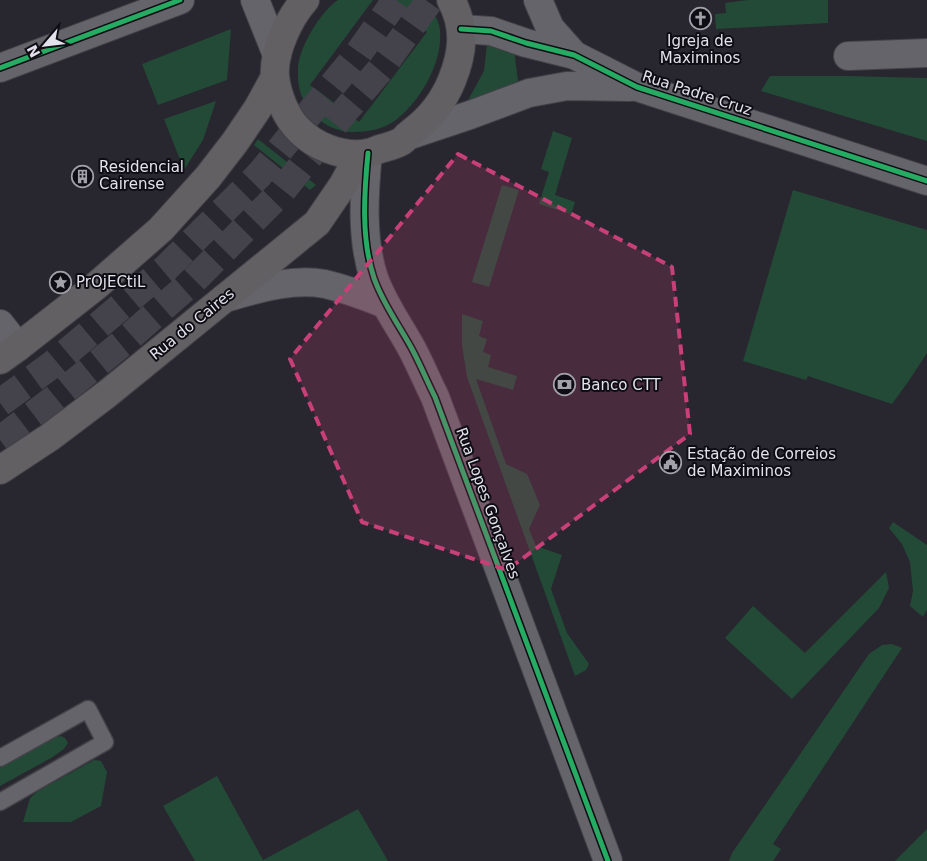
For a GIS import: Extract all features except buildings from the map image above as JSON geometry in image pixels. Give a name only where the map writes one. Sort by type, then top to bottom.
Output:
[{"type":"main road","points":[[9,353],[96,286],[161,229],[208,177],[258,108],[276,66],[285,32],[298,8],[305,0]]},
{"type":"main road","points":[[276,66],[280,96],[287,114],[300,131],[332,151],[346,154],[364,154],[400,142],[424,123],[449,88],[458,65],[462,40],[460,10]]},
{"type":"main road","name":"Rua do Caires","points":[[0,470],[50,437],[107,394],[317,223],[364,154]]},
{"type":"street","points":[[0,68],[180,0]]},
{"type":"street","points":[[256,0],[276,66]]},
{"type":"street","name":"Rua Padre Cruz","points":[[538,0],[550,28],[574,56]]},
{"type":"street","name":"Rua Padre Cruz","points":[[460,10],[491,31],[574,56],[637,87],[927,181]]},
{"type":"street","points":[[848,56],[927,53]]},
{"type":"street","name":"Rua Padre Cruz","points":[[407,136],[470,116],[529,94],[567,86],[637,87]]},
{"type":"street","name":"Rua Lopes Gonçalves","points":[[364,154],[365,217],[368,253],[374,278],[385,304],[412,348],[435,397],[603,860]]},
{"type":"street","points":[[225,298],[264,287],[299,282],[324,284],[385,304]]},
{"type":"street","points":[[0,324],[9,353]]},
{"type":"lane","points":[[0,758],[88,710],[105,742],[0,802]]},
{"type":"highlighted area","points":[[458,154],[672,267],[690,434],[507,570],[362,522],[290,359]]},
{"type":"green space","points":[[338,0],[373,0],[310,85],[359,122],[427,32],[385,0],[424,0],[438,22],[440,42],[438,55],[428,80],[422,91],[405,112],[396,120],[381,128],[353,132],[332,128],[315,116],[306,105],[301,94],[298,82],[298,68],[302,50],[318,21],[331,5]]},
{"type":"green space","points":[[748,0],[828,0],[828,23],[716,29],[715,14],[726,13],[725,3]]},
{"type":"green space","points":[[231,29],[227,80],[158,105],[142,64]]},
{"type":"green space","points":[[488,35],[514,50],[518,81],[466,104],[484,71]]},
{"type":"green space","points":[[770,76],[927,78],[927,141],[761,91]]},
{"type":"green space","points":[[216,101],[203,140],[184,170],[164,119]]},
{"type":"green space","points":[[553,131],[572,138],[555,195],[575,202],[571,214],[539,204],[549,172],[541,169]]},
{"type":"green space","points":[[258,139],[316,185],[310,190],[254,145]]},
{"type":"green space","points":[[502,185],[519,190],[489,287],[472,282]]},
{"type":"green space","points":[[793,190],[927,230],[927,353],[892,404],[808,376],[806,380],[743,361]]},
{"type":"green space","points":[[462,314],[483,321],[479,336],[487,339],[483,352],[491,355],[488,367],[517,376],[513,390],[476,379],[506,464],[527,474],[540,505],[529,529],[536,546],[562,555],[551,589],[567,633],[589,664],[586,670],[575,676],[467,377],[462,345]]},
{"type":"green space","points":[[893,522],[927,545],[927,610],[923,617],[910,606],[913,591],[910,562],[902,544],[889,528]]},
{"type":"green space","points":[[886,572],[889,588],[879,608],[792,699],[725,638],[753,606],[805,653]]},
{"type":"green space","points":[[892,644],[902,648],[773,844],[781,849],[773,861],[729,861],[732,853],[869,654],[882,645]]},
{"type":"green space","points":[[61,736],[68,743],[64,749],[0,786],[0,768],[54,737]]},
{"type":"green space","points":[[94,760],[101,761],[107,772],[101,806],[71,822],[23,822],[30,798],[38,791]]},
{"type":"green space","points":[[217,776],[263,860],[358,809],[388,861],[195,861],[163,806]]},
{"type":"green space","points":[[927,829],[927,861],[895,861]]},
{"type":"tunnel","points":[[0,403],[53,364],[165,269],[260,174],[358,54],[396,0]]},
{"type":"tunnel","points":[[0,440],[125,341],[193,281],[282,191],[380,70],[430,0]]},
{"type":"cycle path","points":[[0,68],[180,0]]},
{"type":"cycle path","points":[[461,29],[491,31],[526,43],[574,55],[637,87],[927,181]]},
{"type":"cycle path","points":[[368,153],[365,184],[365,232],[374,278],[382,297],[412,349],[435,397],[608,861]]},
{"type":"place","name":"Igreja de Maximinos","points":[[700,18]]},
{"type":"place","name":"Residencial Cairense","points":[[83,176]]},
{"type":"place","name":"PrOjECtiL","points":[[60,282]]},
{"type":"place","name":"Banco CTT","points":[[565,385]]},
{"type":"place","name":"Estação de Correios de Maximinos","points":[[671,463]]}]
